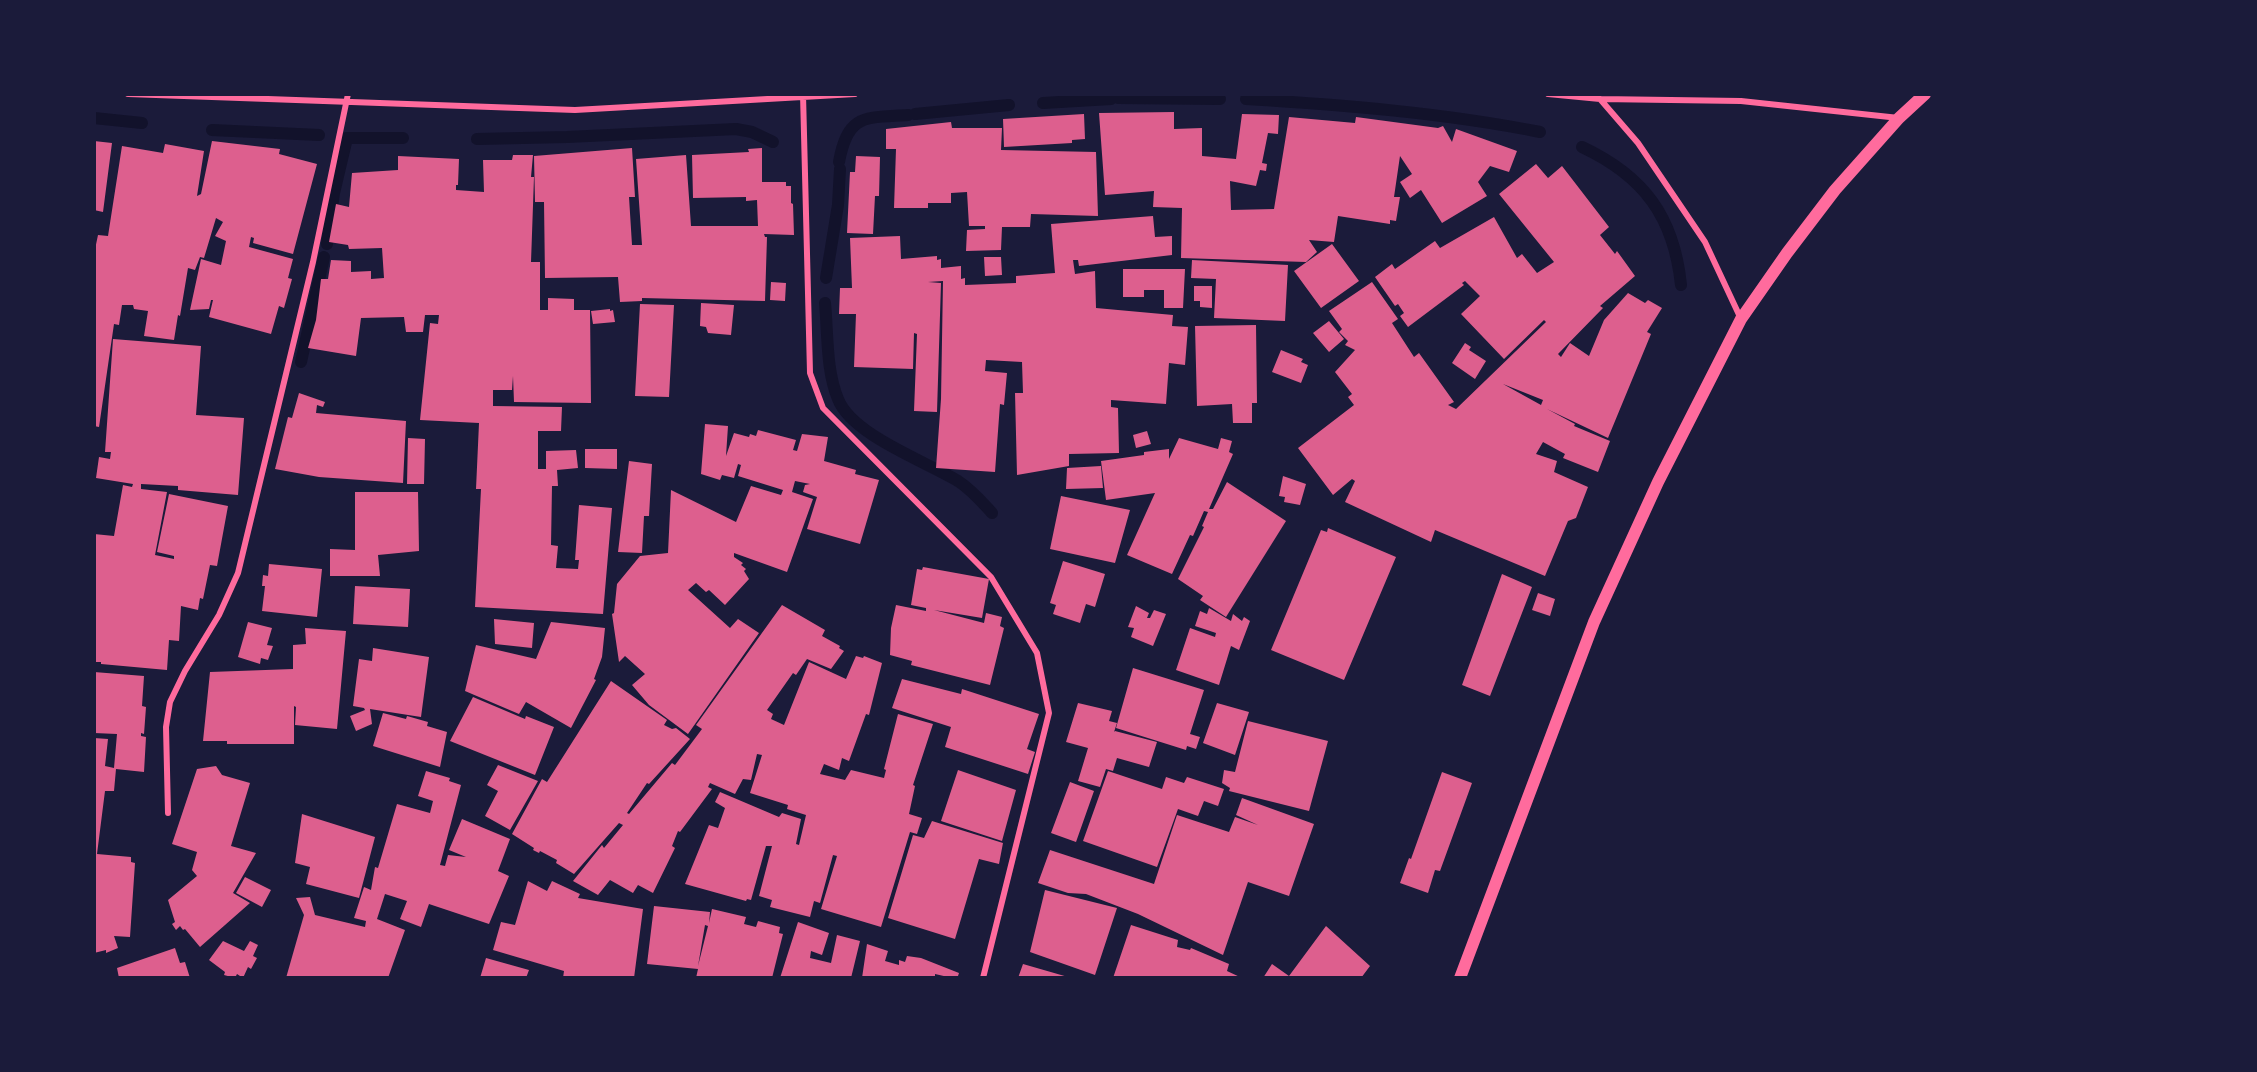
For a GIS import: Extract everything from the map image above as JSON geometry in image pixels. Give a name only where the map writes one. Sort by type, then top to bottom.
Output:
[{"type":"main road","points":[[1460,978],[1594,622],[1658,482],[1741,319],[1834,190],[1899,118],[1925,94]]},
{"type":"street","points":[[128,94],[575,110],[855,94]]},
{"type":"street","points":[[168,813],[166,727],[170,702],[185,671],[219,615],[238,573],[313,262],[348,94]]},
{"type":"street","points":[[1548,94],[1582,95],[1600,99],[1741,101],[1899,118]]},
{"type":"street","points":[[804,96],[810,373],[823,408],[991,577],[1037,653],[1049,713],[982,978]]},
{"type":"street","points":[[1600,99],[1638,143],[1705,242],[1741,319]]},
{"type":"building","points":[[1174,112],[1174,129],[1202,128],[1202,156],[1236,159],[1242,114],[1279,115],[1278,134],[1268,133],[1262,163],[1267,164],[1266,171],[1260,170],[1256,186],[1230,181],[1231,210],[1274,209],[1289,117],[1355,123],[1356,117],[1438,128],[1443,126],[1452,142],[1456,129],[1517,151],[1509,172],[1490,166],[1478,182],[1487,196],[1442,223],[1421,190],[1410,198],[1400,182],[1412,174],[1400,156],[1394,197],[1400,197],[1396,221],[1390,220],[1390,224],[1338,216],[1334,242],[1309,240],[1317,252],[1306,262],[1181,258],[1182,208],[1153,207],[1154,191],[1105,195],[1099,113]]},
{"type":"building","points":[[1084,114],[1085,139],[1072,140],[1072,143],[1004,147],[1003,119]]},
{"type":"building","points":[[951,122],[952,128],[1002,128],[1001,150],[1096,152],[1098,216],[1031,214],[1030,227],[1002,227],[1001,250],[966,251],[967,230],[985,229],[985,226],[969,226],[967,192],[951,193],[951,203],[928,203],[928,208],[894,208],[896,149],[886,149],[886,129]]},
{"type":"building","points":[[94,141],[112,143],[103,212],[94,210]]},
{"type":"building","points":[[212,141],[280,149],[279,154],[317,164],[293,254],[253,243],[254,238],[251,237],[249,247],[293,259],[288,278],[292,279],[284,308],[279,306],[271,334],[209,317],[213,300],[211,300],[209,309],[190,310],[201,259],[221,265],[226,241],[215,236],[223,222],[216,218],[204,258],[200,257],[195,270],[188,268],[174,340],[144,336],[148,311],[134,309],[133,305],[122,305],[119,325],[114,324],[99,427],[94,426],[94,254],[98,235],[108,236],[122,146],[163,153],[165,144],[204,151],[197,196],[201,194]]},
{"type":"building","points":[[632,148],[635,197],[629,197],[632,245],[642,245],[636,159],[686,155],[691,226],[758,226],[757,200],[746,201],[746,197],[693,198],[692,155],[749,152],[748,149],[762,148],[762,182],[786,182],[786,186],[791,186],[794,235],[764,234],[767,237],[765,301],[642,298],[642,301],[620,302],[618,277],[545,278],[544,202],[535,202],[534,156]]},
{"type":"building","points":[[513,155],[533,155],[531,262],[540,262],[540,310],[548,310],[548,298],[574,299],[574,310],[590,310],[591,403],[514,402],[513,376],[512,390],[493,390],[493,406],[562,407],[561,431],[538,431],[538,469],[546,469],[546,451],[576,450],[578,468],[557,470],[558,486],[552,486],[551,545],[558,546],[556,568],[578,569],[579,560],[575,560],[579,505],[612,508],[603,614],[475,607],[481,489],[476,489],[479,423],[420,420],[430,323],[438,324],[439,315],[425,315],[423,332],[406,332],[404,317],[361,318],[356,356],[308,348],[316,320],[321,279],[328,279],[331,260],[351,261],[351,272],[371,271],[371,279],[384,278],[382,248],[349,249],[348,245],[329,242],[336,204],[349,207],[352,173],[398,170],[398,156],[459,159],[456,190],[484,192],[483,160],[512,160]]},
{"type":"building","points":[[856,156],[880,157],[879,196],[875,196],[873,234],[847,233],[850,172],[855,172]]},
{"type":"building","points":[[1536,164],[1548,178],[1562,166],[1609,227],[1600,235],[1615,254],[1617,251],[1635,276],[1600,306],[1603,308],[1558,354],[1561,357],[1570,343],[1589,356],[1604,320],[1628,293],[1645,303],[1648,300],[1662,308],[1647,332],[1651,334],[1608,438],[1547,409],[1575,424],[1574,426],[1610,441],[1598,472],[1563,458],[1565,454],[1543,442],[1536,454],[1557,461],[1554,472],[1588,487],[1576,518],[1568,521],[1545,576],[1435,530],[1431,542],[1345,502],[1355,481],[1352,479],[1333,495],[1298,448],[1354,405],[1348,397],[1352,394],[1335,372],[1355,350],[1345,345],[1348,341],[1339,332],[1342,329],[1329,311],[1372,282],[1398,319],[1392,323],[1414,357],[1419,353],[1454,402],[1448,405],[1456,409],[1546,322],[1544,320],[1504,359],[1461,314],[1480,296],[1465,281],[1462,283],[1464,285],[1408,327],[1400,316],[1404,313],[1398,304],[1395,306],[1375,277],[1392,264],[1395,269],[1435,241],[1440,248],[1494,217],[1517,258],[1522,254],[1537,273],[1554,262],[1499,194]],"holes":[[[1503,384],[1543,400],[1541,405]]]},
{"type":"building","points":[[1153,216],[1155,237],[1172,236],[1172,255],[1079,266],[1078,260],[1073,260],[1075,274],[1095,271],[1096,308],[1173,315],[1172,326],[1188,327],[1185,365],[1169,363],[1166,404],[1111,400],[1111,407],[1118,408],[1119,453],[1069,454],[1069,466],[1017,475],[1015,393],[1023,393],[1022,362],[986,360],[985,371],[1007,373],[1004,405],[1000,404],[995,472],[936,468],[941,399],[943,281],[928,282],[941,283],[937,412],[914,411],[917,334],[914,333],[913,369],[854,367],[856,314],[839,314],[840,288],[852,288],[850,238],[900,236],[901,259],[937,256],[937,260],[941,259],[941,268],[961,266],[961,279],[965,278],[965,285],[1016,283],[1016,276],[1055,273],[1051,224]]},
{"type":"building","points":[[1332,244],[1359,281],[1321,308],[1294,271]]},
{"type":"building","points":[[984,257],[1001,257],[1002,275],[985,276]]},
{"type":"building","points":[[1192,260],[1288,265],[1285,321],[1214,318],[1216,279],[1191,278]]},
{"type":"building","points":[[1123,269],[1185,269],[1183,308],[1164,308],[1164,290],[1144,290],[1144,297],[1123,297]]},
{"type":"building","points":[[771,282],[786,283],[785,301],[770,300]]},
{"type":"building","points":[[1194,286],[1212,286],[1212,308],[1200,307],[1200,301],[1194,301]]},
{"type":"building","points":[[701,303],[734,305],[731,335],[708,333],[706,327],[700,326]]},
{"type":"building","points":[[640,304],[674,305],[669,397],[635,396]]},
{"type":"building","points":[[610,309],[610,311],[613,310],[615,322],[593,324],[591,311]]},
{"type":"building","points":[[1329,321],[1344,339],[1329,352],[1313,333]]},
{"type":"building","points":[[1256,325],[1257,403],[1252,403],[1252,423],[1233,423],[1232,404],[1197,406],[1195,326]]},
{"type":"building","points":[[113,339],[201,346],[196,415],[244,418],[238,495],[178,490],[178,486],[141,484],[141,489],[167,492],[155,555],[174,559],[174,556],[157,552],[169,494],[228,506],[217,566],[210,565],[203,599],[200,598],[198,610],[181,606],[179,641],[169,640],[167,670],[94,662],[94,534],[114,536],[123,485],[132,487],[133,484],[96,478],[99,457],[110,459],[111,452],[105,452]]},
{"type":"building","points":[[1465,343],[1471,347],[1469,350],[1486,361],[1475,379],[1452,363]]},
{"type":"building","points":[[1281,350],[1303,359],[1301,362],[1308,365],[1301,383],[1272,372]]},
{"type":"building","points":[[299,393],[325,402],[323,407],[317,405],[316,413],[406,421],[403,483],[319,477],[275,469],[288,417],[292,418]]},
{"type":"building","points":[[705,424],[728,426],[726,456],[734,433],[749,437],[750,434],[756,436],[758,430],[796,440],[793,450],[797,451],[802,434],[828,437],[824,461],[856,470],[855,474],[879,480],[860,544],[807,529],[817,497],[803,492],[805,485],[810,484],[795,481],[792,492],[813,499],[787,572],[734,553],[734,557],[743,563],[741,565],[746,569],[744,571],[749,579],[725,605],[709,590],[706,592],[696,583],[688,590],[730,628],[738,619],[759,633],[688,734],[649,705],[632,685],[645,674],[625,656],[619,662],[612,614],[614,613],[617,584],[640,556],[668,553],[671,490],[736,522],[751,486],[781,495],[783,490],[738,476],[741,465],[738,464],[734,478],[722,475],[720,480],[701,474]]},
{"type":"building","points":[[1147,431],[1151,444],[1136,448],[1133,435]]},
{"type":"building","points":[[408,438],[425,439],[424,484],[407,484]]},
{"type":"building","points":[[1179,438],[1218,449],[1221,438],[1232,441],[1229,452],[1233,454],[1209,509],[1213,509],[1227,482],[1286,521],[1226,617],[1200,600],[1203,596],[1178,579],[1204,527],[1202,526],[1208,512],[1204,511],[1193,536],[1190,535],[1172,574],[1127,555],[1155,493],[1106,500],[1101,461],[1169,449],[1169,459]]},
{"type":"building","points":[[585,449],[617,449],[617,469],[585,468]]},
{"type":"building","points":[[629,461],[652,464],[649,516],[644,516],[642,553],[618,552]]},
{"type":"building","points":[[1101,466],[1103,488],[1066,489],[1067,468]]},
{"type":"building","points":[[1283,476],[1306,484],[1300,505],[1284,502],[1285,497],[1279,496]]},
{"type":"building","points":[[355,492],[418,492],[419,551],[378,555],[380,576],[330,576],[330,549],[355,550]]},
{"type":"building","points":[[1061,496],[1130,510],[1115,563],[1050,549]]},
{"type":"building","points":[[1328,528],[1396,557],[1344,680],[1271,650],[1321,530],[1327,532]]},
{"type":"building","points":[[1063,561],[1105,574],[1095,607],[1086,604],[1080,623],[1053,614],[1056,605],[1050,603]]},
{"type":"building","points":[[269,564],[322,569],[317,617],[262,611],[265,586],[262,586],[263,575],[268,576]]},
{"type":"building","points":[[923,567],[989,579],[982,618],[934,610],[984,623],[986,613],[1002,617],[1000,626],[1004,628],[990,685],[911,665],[912,661],[890,655],[891,628],[896,605],[926,611],[926,608],[911,605],[917,569],[922,570]]},
{"type":"building","points":[[1502,574],[1532,587],[1490,696],[1462,685]]},
{"type":"building","points":[[355,586],[410,589],[408,627],[353,624]]},
{"type":"building","points":[[1538,593],[1555,599],[1550,616],[1532,610]]},
{"type":"building","points":[[782,605],[825,630],[822,636],[840,646],[839,648],[844,651],[831,669],[807,659],[796,675],[793,673],[767,710],[773,714],[771,719],[784,725],[809,662],[846,679],[856,656],[863,658],[864,656],[882,663],[869,715],[866,714],[849,761],[842,758],[839,770],[824,764],[820,774],[845,780],[851,770],[884,778],[886,770],[884,769],[898,714],[933,724],[913,785],[915,786],[909,814],[922,818],[917,834],[910,832],[881,927],[821,909],[837,856],[833,855],[820,903],[814,901],[810,917],[770,907],[772,900],[759,896],[772,846],[766,846],[751,900],[746,901],[685,884],[709,825],[718,828],[725,808],[715,802],[720,792],[779,817],[782,813],[801,819],[796,844],[799,845],[806,815],[787,809],[788,805],[750,793],[762,755],[757,754],[751,780],[743,779],[735,794],[710,783],[708,787],[712,789],[680,832],[678,831],[672,846],[675,848],[653,893],[638,885],[633,893],[610,880],[598,895],[573,881],[602,845],[604,848],[623,825],[619,823],[574,874],[556,863],[557,860],[533,850],[534,848],[512,834],[542,779],[547,782],[611,681],[667,720],[664,725],[672,729],[676,728],[690,739],[649,784],[647,783],[627,813],[629,814],[672,763],[675,765],[702,729],[696,725]]},
{"type":"building","points":[[1136,606],[1149,613],[1147,618],[1150,618],[1154,610],[1166,614],[1153,646],[1131,637],[1134,628],[1128,627]]},
{"type":"building","points":[[1209,608],[1231,621],[1233,614],[1242,621],[1244,617],[1250,621],[1239,650],[1231,646],[1219,685],[1176,670],[1190,628],[1215,637],[1216,633],[1195,626],[1200,611],[1207,614]]},
{"type":"building","points":[[494,619],[534,623],[532,648],[495,644]]},
{"type":"building","points":[[248,622],[272,628],[267,645],[273,646],[268,660],[261,658],[260,664],[238,657]]},
{"type":"building","points":[[551,622],[605,628],[602,657],[594,679],[596,680],[571,728],[526,702],[519,714],[465,691],[476,645],[536,659]]},
{"type":"building","points":[[305,628],[346,631],[337,729],[295,725],[296,707],[294,706],[294,744],[227,744],[227,741],[203,741],[210,672],[293,669],[293,645],[306,644]]},
{"type":"building","points":[[373,648],[429,657],[421,717],[370,709],[372,724],[356,731],[350,716],[365,710],[353,706],[359,659],[372,661]]},
{"type":"building","points":[[1133,668],[1204,690],[1190,734],[1200,737],[1196,749],[1187,746],[1186,750],[1116,728]]},
{"type":"building","points":[[94,672],[144,676],[142,706],[146,707],[144,734],[141,733],[141,736],[146,737],[144,772],[116,769],[114,791],[105,791],[97,854],[131,857],[131,862],[135,863],[130,937],[114,936],[118,948],[106,953],[106,950],[94,953],[94,738],[108,739],[105,766],[114,768],[117,734],[94,733]]},
{"type":"building","points":[[902,679],[961,694],[962,689],[1039,714],[1027,749],[1035,752],[1028,774],[945,747],[951,727],[892,708]]},
{"type":"building","points":[[473,697],[525,719],[526,716],[554,727],[535,775],[450,741]]},
{"type":"building","points":[[1078,703],[1112,711],[1109,721],[1117,723],[1114,732],[1157,742],[1149,767],[1117,758],[1113,771],[1106,769],[1100,787],[1078,781],[1088,748],[1066,742]]},
{"type":"building","points":[[1217,703],[1249,712],[1235,755],[1203,743]]},
{"type":"building","points":[[383,713],[428,722],[427,726],[447,732],[440,767],[373,746]]},
{"type":"building","points":[[1248,721],[1328,741],[1309,811],[1229,791],[1230,788],[1222,783],[1224,770],[1235,772]]},
{"type":"building","points":[[498,765],[538,781],[510,830],[485,816],[498,791],[487,785]]},
{"type":"building","points":[[216,766],[222,775],[250,783],[231,846],[256,853],[233,893],[250,903],[200,947],[185,929],[183,930],[180,926],[176,930],[172,924],[175,922],[168,900],[197,876],[192,870],[197,852],[172,844],[197,769]]},
{"type":"building","points":[[958,770],[1016,790],[1002,841],[941,821]]},
{"type":"building","points":[[426,771],[450,778],[449,781],[461,785],[440,865],[445,866],[448,855],[466,857],[449,850],[462,819],[510,839],[498,871],[509,876],[489,924],[429,904],[421,927],[400,919],[407,901],[385,894],[377,919],[405,930],[388,978],[286,978],[304,915],[296,898],[310,897],[315,915],[365,927],[366,921],[354,918],[364,887],[371,890],[375,867],[378,868],[397,804],[430,813],[433,801],[418,796]]},
{"type":"building","points":[[1108,771],[1162,789],[1166,777],[1184,783],[1187,777],[1224,789],[1218,806],[1204,801],[1198,816],[1178,809],[1157,867],[1083,841]]},
{"type":"building","points":[[1442,772],[1472,783],[1440,871],[1435,870],[1428,893],[1400,883]]},
{"type":"building","points":[[1070,782],[1094,791],[1076,842],[1051,833]]},
{"type":"building","points":[[1242,798],[1314,824],[1289,896],[1248,882],[1223,955],[1138,914],[1086,894],[1068,893],[1038,883],[1050,850],[1154,884],[1177,815],[1229,832],[1235,817],[1258,825],[1236,815]]},
{"type":"building","points":[[302,814],[375,837],[359,898],[306,884],[310,867],[295,863]]},
{"type":"building","points":[[932,821],[1003,843],[999,864],[979,859],[955,939],[888,918],[913,835],[924,838]]},
{"type":"building","points":[[245,877],[271,890],[262,907],[236,893]]},
{"type":"building","points":[[528,881],[547,891],[552,881],[580,894],[578,898],[643,909],[634,978],[563,978],[564,971],[493,950],[501,922],[515,925]]},
{"type":"building","points":[[1045,890],[1117,908],[1095,975],[1030,952]]},
{"type":"building","points":[[654,906],[710,912],[709,923],[712,909],[746,917],[744,924],[756,927],[758,921],[780,927],[779,933],[783,934],[772,978],[696,978],[698,969],[647,964]],"holes":[[[705,925],[708,926],[698,966]]]},
{"type":"building","points":[[798,922],[829,933],[822,955],[811,951],[810,958],[831,963],[837,935],[860,941],[851,978],[780,978]]},
{"type":"building","points":[[1131,925],[1178,940],[1177,947],[1190,950],[1191,948],[1229,964],[1227,971],[1242,978],[1113,978]]},
{"type":"building","points":[[1326,926],[1370,966],[1361,978],[1263,978],[1272,964],[1289,976]]},
{"type":"building","points":[[223,941],[244,951],[250,941],[258,945],[253,956],[257,958],[251,969],[248,967],[243,978],[237,974],[235,978],[224,975],[225,972],[209,960]]},
{"type":"building","points":[[867,944],[888,951],[885,961],[899,965],[899,960],[905,962],[907,956],[921,958],[959,973],[958,976],[948,977],[935,974],[935,978],[862,978]]},
{"type":"building","points":[[175,948],[180,963],[185,962],[190,978],[119,978],[117,968]]},
{"type":"building","points":[[486,958],[529,970],[526,978],[480,978]]},
{"type":"building","points":[[1023,964],[1068,977],[1068,978],[1018,978]]},
{"type":"waterway","points":[[1118,98],[1220,99]]},
{"type":"waterway","points":[[1043,103],[1111,99]]},
{"type":"waterway","points":[[1246,99],[1394,111],[1504,125],[1540,132]]},
{"type":"waterway","points":[[915,114],[1009,105]]},
{"type":"waterway","points":[[839,162],[843,146],[853,126],[870,118],[908,115]]},
{"type":"waterway","points":[[94,118],[142,123]]},
{"type":"waterway","points":[[477,139],[736,129],[752,132],[773,142]]},
{"type":"waterway","points":[[212,130],[319,135]]},
{"type":"waterway","points":[[327,244],[334,193],[347,138],[403,138]]},
{"type":"waterway","points":[[1582,147],[1623,171],[1652,201],[1671,239],[1681,285]]},
{"type":"waterway","points":[[826,278],[838,205],[840,169]]},
{"type":"waterway","points":[[301,362],[324,257]]},
{"type":"waterway","points":[[825,303],[831,376],[838,399],[846,412],[873,435],[963,484],[992,513]]}]
